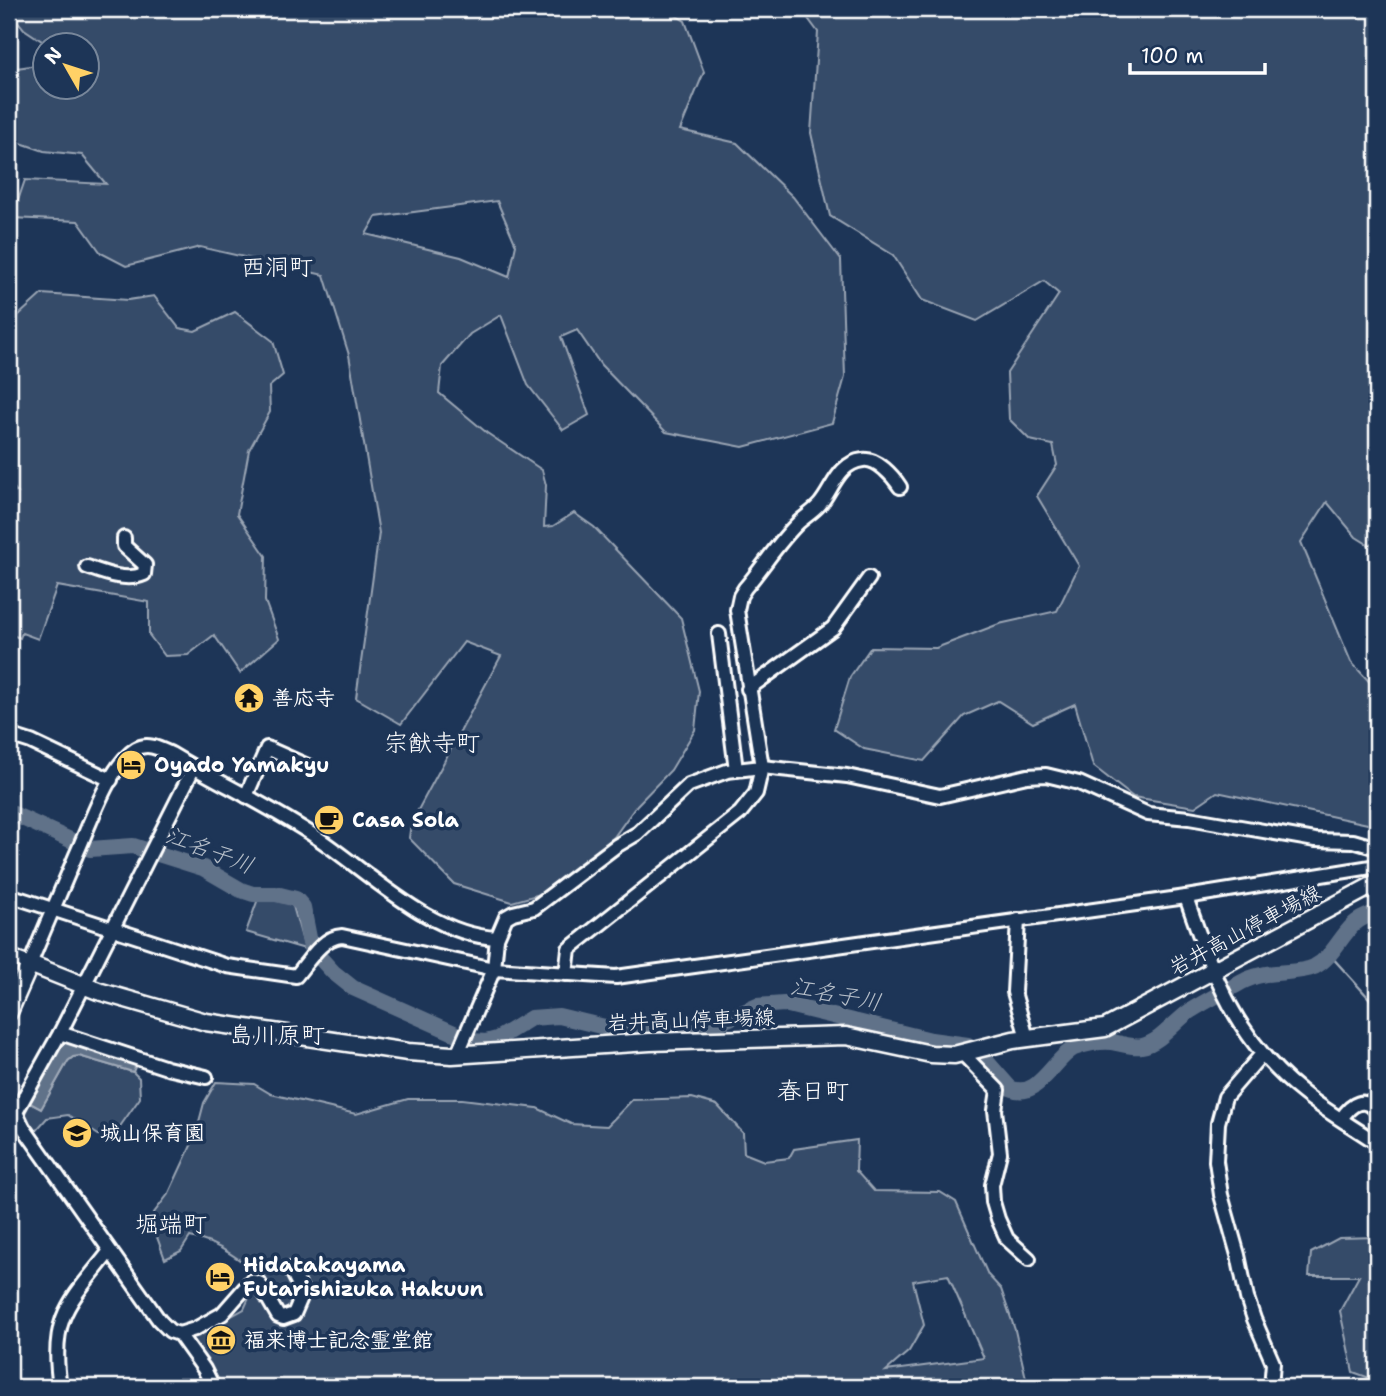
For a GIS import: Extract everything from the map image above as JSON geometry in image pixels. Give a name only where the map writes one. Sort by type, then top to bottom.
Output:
[{"type":"main road","name":"岩井高山停車場線","points":[[30,964],[84,986],[159,1010],[224,1025],[438,1055],[462,1043],[835,1037],[859,1038],[936,1055],[964,1053],[1027,1038],[1105,1028],[1377,883]]},
{"type":"main road","points":[[9,1012],[30,964]]},
{"type":"street","points":[[566,974],[569,949],[748,805],[758,789],[762,767],[737,610],[740,596],[799,522],[823,501],[833,480],[852,464],[870,460],[890,474],[900,487]]},
{"type":"street","points":[[87,567],[113,576],[136,578],[144,574],[145,565],[124,546],[124,538]]},
{"type":"street","points":[[748,689],[833,628],[869,578]]},
{"type":"street","points":[[719,634],[736,770]]},
{"type":"street","points":[[9,735],[31,742],[111,780]]},
{"type":"street","points":[[9,956],[30,964],[102,793],[125,758],[143,746],[152,746],[172,754],[317,837],[411,906],[464,933],[497,938]]},
{"type":"street","points":[[246,796],[267,748],[312,768]]},
{"type":"street","points":[[194,767],[60,1032],[14,1105],[23,1127],[159,1320],[170,1331],[179,1334],[195,1329],[222,1314],[251,1281],[259,1283],[278,1316],[283,1318],[294,1314],[303,1293],[291,1269]]},
{"type":"street","points":[[462,1043],[494,969],[497,938],[501,924],[509,914],[534,908],[616,846],[638,833],[689,785],[736,770],[762,767],[847,776],[940,796],[1027,776],[1046,775],[1079,783],[1155,816],[1189,818],[1315,840],[1353,841],[1377,848]]},
{"type":"street","points":[[9,895],[227,967],[296,976],[320,947],[333,936],[342,936],[494,969],[616,977],[1186,897],[1377,866]]},
{"type":"street","points":[[1186,897],[1219,988],[1248,1037],[1281,1075],[1377,1143]]},
{"type":"street","points":[[1018,920],[1014,992],[1027,1038]]},
{"type":"street","points":[[60,1032],[167,1068],[206,1077]]},
{"type":"street","points":[[964,1053],[998,1090],[995,1110],[1000,1153],[992,1185],[993,1202],[1007,1239],[1029,1259]]},
{"type":"street","points":[[1262,1054],[1226,1094],[1218,1123],[1216,1161],[1247,1298],[1273,1363],[1270,1387]]},
{"type":"street","points":[[1342,1118],[1352,1105],[1362,1102],[1368,1103],[1377,1112]]},
{"type":"street","points":[[60,1387],[55,1347],[61,1321],[82,1283],[110,1251]]},
{"type":"street","points":[[179,1334],[204,1369],[213,1387]]},
{"type":"shaded area","points":[[12,9],[665,9],[685,21],[704,72],[680,130],[737,143],[793,197],[841,260],[845,377],[832,423],[743,447],[666,432],[601,365],[577,330],[561,337],[589,415],[563,430],[528,385],[501,315],[470,334],[442,366],[439,393],[487,433],[542,470],[546,485],[544,527],[553,526],[574,513],[594,527],[681,618],[699,691],[695,730],[671,770],[637,805],[614,837],[551,891],[512,902],[454,884],[409,838],[411,823],[501,656],[464,642],[401,724],[356,698],[379,533],[349,355],[324,275],[200,247],[126,266],[101,253],[78,221],[12,218],[25,180],[106,184],[82,155],[44,151],[9,139],[9,69],[32,66],[32,102],[102,102],[102,32],[32,32],[32,34],[10,12]],"holes":[[[497,201],[516,245],[509,277],[461,257],[366,234],[376,217]]]},
{"type":"shaded area","points":[[801,9],[1377,9],[1377,387],[1368,395],[1377,408],[1377,541],[1369,545],[1356,537],[1327,502],[1301,542],[1351,662],[1377,690],[1377,826],[1217,792],[1195,807],[1133,797],[1093,766],[1075,704],[1033,723],[998,701],[964,716],[924,761],[864,749],[834,729],[850,677],[871,647],[936,648],[999,624],[1057,611],[1079,566],[1037,496],[1057,465],[1053,445],[1030,440],[1009,419],[1007,373],[1059,294],[1044,281],[977,321],[922,300],[893,255],[830,216],[811,133],[818,32]]},
{"type":"shaded area","points":[[42,294],[128,300],[154,296],[179,328],[195,331],[235,312],[273,341],[283,375],[269,387],[270,412],[249,450],[237,514],[266,556],[265,601],[279,639],[240,673],[214,635],[188,655],[165,656],[149,635],[149,602],[57,586],[38,639],[22,633],[20,638],[9,634],[9,489],[17,492],[9,481],[9,324]]},
{"type":"shaded area","points":[[258,899],[282,900],[293,906],[305,949],[246,932]]},
{"type":"shaded area","points":[[65,1038],[137,1062],[133,1072],[79,1056],[73,1057],[68,1061],[41,1109],[30,1103]]},
{"type":"shaded area","points":[[79,1056],[133,1072],[139,1078],[140,1098],[109,1142],[68,1115],[47,1118],[33,1134],[22,1112],[30,1103],[41,1109],[68,1061]]},
{"type":"shaded area","points":[[216,1082],[254,1084],[271,1094],[356,1114],[408,1099],[462,1099],[537,1108],[571,1124],[607,1126],[632,1100],[692,1098],[717,1105],[743,1133],[744,1153],[764,1161],[789,1158],[794,1149],[857,1140],[856,1171],[874,1191],[940,1192],[956,1202],[988,1275],[1001,1289],[1015,1330],[1028,1387],[204,1387],[204,1363],[191,1347],[192,1338],[244,1309],[254,1287],[265,1280],[220,1248],[190,1237],[181,1251],[165,1259],[150,1218],[169,1193],[195,1137],[204,1103]],"holes":[[[948,1275],[984,1358],[886,1371],[909,1351],[924,1325],[913,1281]]]},
{"type":"shaded area","points":[[1377,1237],[1375,1380],[1353,1372],[1340,1311],[1359,1276],[1309,1276],[1311,1253],[1339,1238]]},
{"type":"waterway","name":"江名子川","points":[[9,812],[90,849],[133,846],[203,868],[253,894],[276,894],[296,899],[303,907],[311,948],[333,972],[353,988],[472,1041],[486,1042],[497,1039],[531,1018],[559,1016],[630,1033],[701,1031],[757,1006],[784,1004],[931,1040],[968,1045],[981,1055],[1010,1088],[1020,1090],[1037,1084],[1074,1048],[1102,1042],[1134,1046],[1149,1044],[1190,1011],[1246,980],[1264,974],[1314,967],[1326,958],[1356,922],[1377,912]]},
{"type":"waterway","points":[[1330,955],[1377,1007]]},
{"type":"place","name":"善応寺","points":[[249,698]]},
{"type":"place","name":"Oyado Yamakyu","points":[[131,765]]},
{"type":"place","name":"Casa Sola","points":[[329,820]]},
{"type":"place","name":"城山保育園","points":[[77,1133]]},
{"type":"place","name":"Hidatakayama Futarishizuka Hakuun","points":[[220,1277]]},
{"type":"place","name":"福来博士記念霊堂館","points":[[221,1340]]},
{"type":"district","name":"西洞町","points":[[277,267]]},
{"type":"district","name":"宗猷寺町","points":[[432,743]]},
{"type":"district","name":"島川原町","points":[[277,1035]]},
{"type":"district","name":"春日町","points":[[813,1091]]},
{"type":"district","name":"堀端町","points":[[171,1224]]}]
